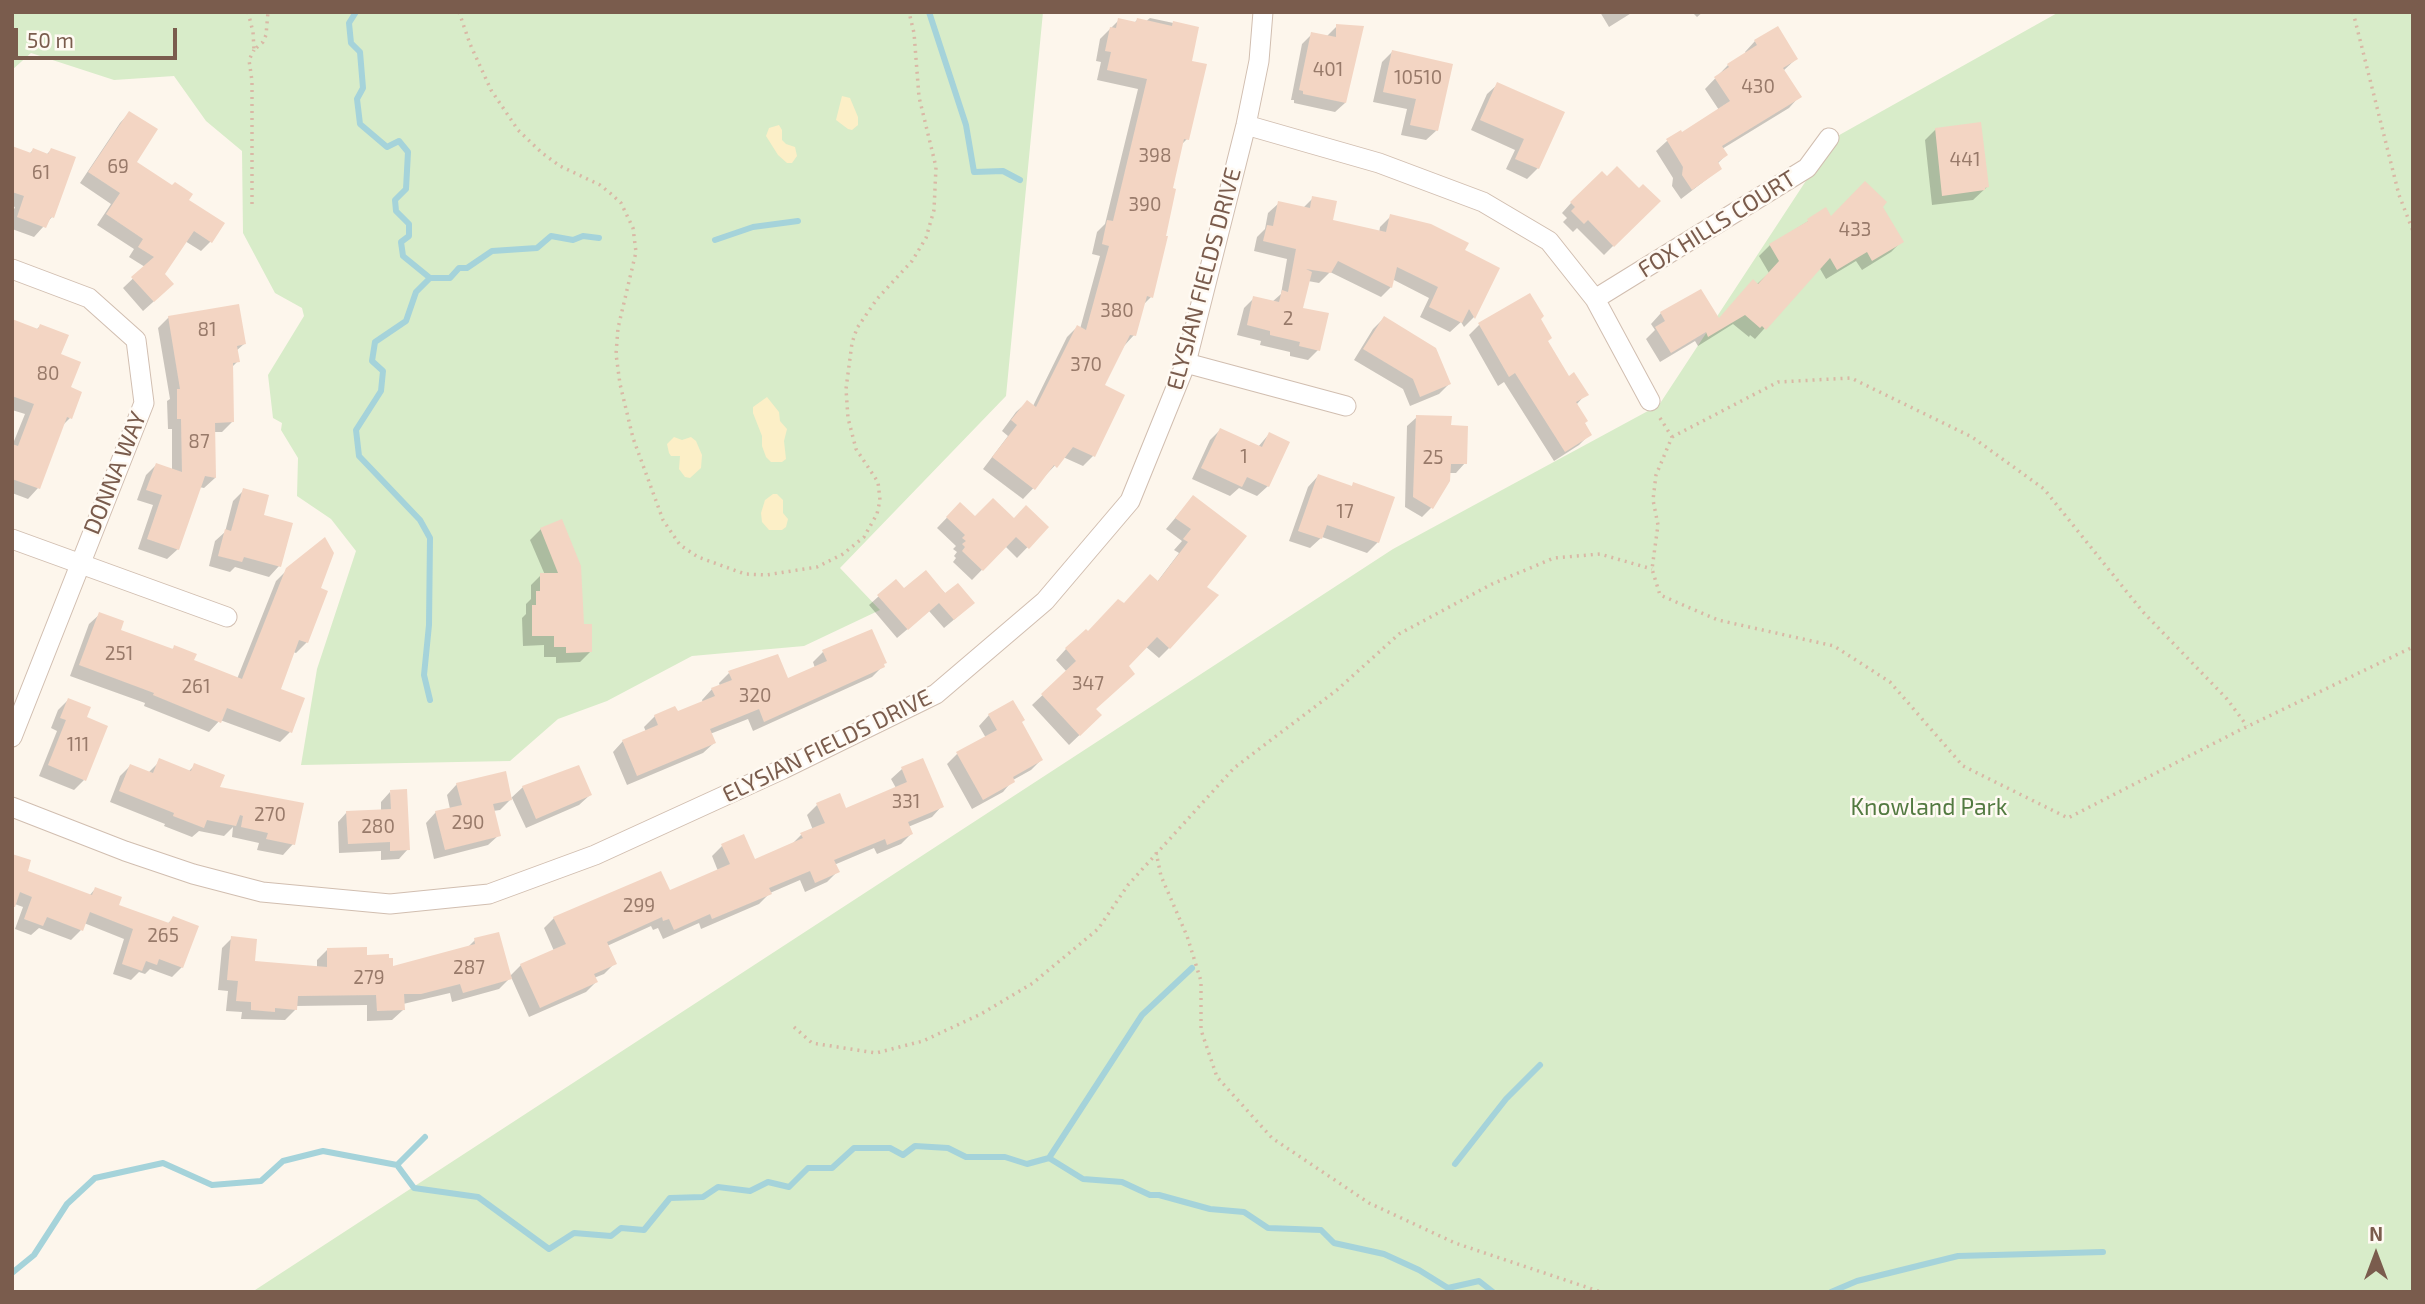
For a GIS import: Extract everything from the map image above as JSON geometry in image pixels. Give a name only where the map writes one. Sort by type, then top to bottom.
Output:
[{"type":"street","name":"ELYSIAN FIELDS DRIVE","points":[[12,807],[125,851],[193,874],[262,892],[390,904],[489,894],[595,855],[783,769],[936,694],[1045,601],[1130,501],[1186,363],[1246,125],[1259,61],[1263,12]]},
{"type":"street","points":[[1246,125],[1379,163],[1483,202],[1549,242],[1595,299],[1650,401]]},
{"type":"street","name":"FOX HILLS COURT","points":[[1595,299],[1807,168],[1829,138]]},
{"type":"street","name":"DONNA WAY","points":[[12,269],[89,298],[136,340],[144,403],[12,737]]},
{"type":"street","points":[[1186,363],[1346,406]]},
{"type":"street","points":[[12,539],[228,617]]},
{"type":"path","points":[[248,12],[254,50]]},
{"type":"path","points":[[252,204],[252,81],[249,60],[266,35],[268,12]]},
{"type":"path","points":[[459,12],[491,90],[518,130],[560,166],[600,185],[610,193],[621,204],[633,228],[636,252],[618,328],[616,354],[635,447],[663,520],[680,545],[698,557],[745,574],[766,575],[817,568],[843,554],[864,537],[873,525],[877,513],[880,500],[878,482],[856,449],[848,418],[846,389],[852,343],[857,328],[877,299],[912,261],[926,238],[934,210],[936,167],[919,97],[915,33],[909,12]]},
{"type":"path","points":[[2353,12],[2399,195],[2413,231]]},
{"type":"path","points":[[2248,726],[2227,699],[2143,612],[2044,489],[1972,437],[1851,378],[1779,382],[1672,437],[1656,475],[1653,500],[1658,525],[1652,569],[1660,595],[1718,620],[1835,646],[1890,682],[1964,766],[2068,818],[2248,726],[2413,647]]},
{"type":"path","points":[[1650,401],[1672,437]]},
{"type":"path","points":[[794,1027],[812,1043],[876,1053],[923,1041],[981,1014],[1032,983],[1098,929],[1128,885],[1234,768],[1337,690],[1399,634],[1492,584],[1554,558],[1600,554],[1652,569]]},
{"type":"path","points":[[1156,852],[1161,876],[1187,936],[1200,981],[1201,1030],[1217,1077],[1272,1138],[1369,1203],[1455,1242],[1601,1292]]},
{"type":"green space","points":[[12,12],[1043,12],[1006,396],[840,568],[880,610],[804,646],[692,656],[607,701],[558,719],[510,761],[301,765],[317,669],[356,551],[331,519],[297,496],[298,458],[281,430],[282,423],[273,418],[268,375],[304,316],[302,308],[275,293],[243,233],[242,151],[206,121],[174,76],[114,80],[31,53],[12,70]]},
{"type":"green space","name":"Knowland Park","points":[[2059,12],[2413,12],[2413,1292],[252,1292],[1393,549],[1659,405],[1834,138]]},
{"type":"sand","points":[[842,96],[850,98],[858,117],[858,125],[852,130],[836,120]]},
{"type":"sand","points":[[779,125],[782,140],[795,147],[797,156],[792,163],[787,163],[778,155],[766,136],[769,128]]},
{"type":"sand","points":[[767,397],[779,412],[780,421],[787,429],[784,441],[786,459],[782,462],[771,462],[766,457],[762,436],[753,413],[753,407]]},
{"type":"sand","points":[[674,437],[682,440],[691,437],[696,441],[702,455],[701,468],[690,478],[685,477],[679,469],[680,456],[671,456],[669,453],[667,444]]},
{"type":"sand","points":[[773,494],[783,500],[783,513],[788,519],[782,530],[769,530],[762,522],[761,513],[765,500]]},
{"type":"building","points":[[1118,18],[1136,22],[1137,18],[1172,26],[1173,21],[1199,27],[1192,61],[1207,64],[1189,140],[1184,139],[1173,188],[1176,189],[1168,236],[1153,298],[1147,296],[1136,336],[1130,335],[1105,385],[1125,395],[1095,457],[1073,447],[1057,468],[1054,465],[1035,490],[992,457],[1017,425],[1011,420],[1027,400],[1036,407],[1077,325],[1086,330],[1109,246],[1102,244],[1107,220],[1113,221],[1147,79],[1107,70],[1111,52],[1105,51],[1110,27],[1116,28]]},
{"type":"building","points":[[1336,24],[1364,26],[1346,103],[1303,94],[1303,91],[1299,90],[1311,32],[1336,37]]},
{"type":"building","points":[[1778,26],[1798,59],[1783,68],[1802,97],[1722,146],[1728,155],[1718,162],[1722,169],[1692,190],[1682,175],[1683,167],[1666,139],[1681,130],[1682,132],[1730,101],[1714,77],[1729,67],[1727,64],[1757,45],[1754,40]]},
{"type":"building","points":[[1392,50],[1453,64],[1438,131],[1410,125],[1416,99],[1383,92]]},
{"type":"building","points":[[1497,82],[1565,112],[1539,169],[1515,159],[1524,139],[1480,120]]},
{"type":"building","points":[[129,111],[158,129],[137,162],[172,185],[175,182],[193,194],[189,200],[225,223],[212,243],[194,231],[165,274],[174,284],[154,302],[131,277],[154,257],[138,247],[143,239],[106,214],[120,193],[88,172]]},
{"type":"building","points":[[1981,122],[1989,187],[1985,190],[1942,196],[1935,128]]},
{"type":"building","points":[[12,146],[31,153],[33,148],[48,154],[51,148],[76,157],[54,218],[51,217],[46,228],[17,217],[24,196],[12,192]]},
{"type":"building","points":[[1617,166],[1639,188],[1643,184],[1661,201],[1614,247],[1588,220],[1584,224],[1571,211],[1575,207],[1570,202],[1602,171],[1607,176]]},
{"type":"building","points":[[1865,181],[1887,202],[1883,207],[1904,242],[1872,261],[1867,252],[1837,270],[1830,258],[1766,330],[1745,315],[1708,337],[1706,332],[1671,353],[1655,327],[1665,321],[1660,312],[1701,289],[1719,318],[1753,279],[1758,284],[1779,261],[1769,244],[1826,207],[1831,216]]},
{"type":"building","points":[[1312,196],[1337,201],[1333,220],[1386,232],[1390,214],[1431,224],[1469,243],[1465,250],[1500,268],[1475,319],[1469,309],[1462,323],[1429,307],[1438,287],[1397,267],[1392,288],[1338,261],[1331,273],[1306,269],[1312,272],[1303,308],[1329,313],[1320,351],[1299,346],[1300,342],[1270,335],[1270,331],[1247,325],[1253,296],[1279,302],[1282,290],[1288,292],[1296,249],[1263,241],[1267,225],[1273,226],[1278,201],[1310,208]]},
{"type":"building","points":[[1530,293],[1544,316],[1541,319],[1552,338],[1548,341],[1569,376],[1574,372],[1589,395],[1576,402],[1588,421],[1585,423],[1592,435],[1565,452],[1515,373],[1509,377],[1478,323]]},
{"type":"building","points":[[239,304],[246,344],[237,346],[240,362],[233,363],[234,422],[215,423],[216,478],[205,476],[179,550],[147,539],[162,495],[146,490],[156,463],[182,472],[181,419],[177,419],[177,389],[180,389],[168,316]]},
{"type":"building","points":[[1384,316],[1436,348],[1451,384],[1420,397],[1413,379],[1363,349]]},
{"type":"building","points":[[12,319],[38,329],[40,324],[69,335],[61,354],[81,362],[71,387],[82,392],[72,419],[67,417],[40,489],[12,479],[12,444],[18,446],[34,404],[12,396]]},
{"type":"building","points":[[1416,415],[1452,416],[1451,425],[1468,426],[1467,464],[1451,464],[1450,481],[1433,509],[1413,497]]},
{"type":"building","points":[[1220,428],[1262,447],[1269,432],[1290,442],[1269,487],[1247,477],[1242,487],[1201,468]]},
{"type":"building","points":[[1318,474],[1352,486],[1353,482],[1395,497],[1379,543],[1327,525],[1322,539],[1298,531]]},
{"type":"building","points":[[243,488],[269,495],[264,515],[293,523],[281,567],[244,557],[242,562],[218,556],[225,529],[231,531]]},
{"type":"building","points":[[1193,495],[1247,536],[1207,587],[1219,595],[1170,649],[1157,637],[1129,666],[1135,674],[1096,709],[1102,715],[1080,736],[1041,694],[1076,661],[1065,648],[1086,629],[1088,631],[1118,599],[1124,603],[1150,574],[1158,581],[1188,542],[1183,539],[1191,529],[1175,518]]},
{"type":"building","points":[[993,498],[1014,518],[1026,505],[1049,527],[1029,549],[1016,537],[983,571],[962,551],[965,547],[962,544],[966,541],[962,538],[965,535],[946,517],[960,502],[975,516]]},
{"type":"building","points":[[562,519],[581,566],[584,624],[592,624],[592,652],[566,653],[566,647],[554,647],[554,636],[532,636],[532,605],[536,605],[536,591],[540,591],[540,573],[558,573],[540,528]]},
{"type":"building","points":[[325,537],[334,553],[321,588],[328,591],[308,643],[299,640],[281,689],[305,698],[292,733],[227,708],[221,723],[153,695],[154,693],[79,665],[99,612],[124,621],[121,630],[173,649],[174,645],[197,654],[194,660],[242,679],[286,568]]},
{"type":"building","points":[[926,570],[945,593],[958,583],[975,603],[954,620],[939,603],[908,630],[877,595],[896,579],[904,588]]},
{"type":"building","points":[[872,629],[887,663],[884,664],[885,667],[764,722],[759,709],[710,729],[716,743],[637,776],[622,740],[658,725],[654,715],[675,706],[678,711],[715,696],[711,688],[732,680],[728,671],[778,654],[788,678],[827,661],[822,650]]},
{"type":"building","points":[[68,698],[91,707],[87,717],[108,726],[86,781],[48,765],[66,720],[60,718]]},
{"type":"building","points":[[1013,700],[1043,760],[1013,777],[1015,782],[983,800],[956,752],[997,730],[988,714]]},
{"type":"building","points":[[159,758],[191,771],[194,763],[225,775],[220,787],[304,803],[295,845],[266,839],[268,833],[241,827],[243,816],[240,815],[236,826],[207,820],[204,828],[119,791],[130,764],[153,773]]},
{"type":"building","points":[[923,758],[944,807],[908,822],[913,834],[887,845],[885,839],[834,860],[840,872],[815,883],[810,871],[769,888],[772,894],[712,919],[710,914],[674,930],[669,919],[663,921],[662,917],[607,942],[617,964],[594,974],[598,982],[540,1008],[520,964],[566,944],[553,917],[661,871],[670,890],[730,864],[721,844],[744,834],[755,859],[803,838],[800,833],[825,823],[816,803],[840,793],[846,808],[907,782],[901,767]]},
{"type":"building","points":[[579,765],[592,795],[536,819],[522,786]]},
{"type":"building","points":[[506,771],[512,800],[493,804],[501,836],[445,850],[435,811],[462,805],[456,783]]},
{"type":"building","points":[[407,789],[410,850],[390,851],[390,842],[348,844],[346,811],[391,809],[390,790]]},
{"type":"building","points":[[12,854],[31,860],[28,871],[92,895],[95,887],[122,897],[119,905],[169,923],[173,916],[199,926],[183,968],[159,959],[157,965],[146,961],[142,971],[122,964],[133,929],[90,912],[83,931],[47,917],[43,926],[24,919],[32,897],[20,892],[15,907],[12,907]]},
{"type":"building","points":[[499,932],[512,979],[463,993],[460,984],[421,994],[404,994],[405,1010],[377,1011],[376,995],[298,996],[297,1010],[251,1010],[251,1002],[236,1001],[238,981],[227,980],[231,936],[257,939],[255,961],[327,967],[327,948],[367,947],[367,955],[389,954],[389,958],[393,958],[393,966],[475,944],[474,938]]},
{"type":"waterway","points":[[356,12],[349,23],[351,43],[360,52],[363,88],[357,99],[360,124],[387,147],[399,141],[408,152],[406,189],[395,200],[396,211],[409,224],[409,236],[401,242],[403,256],[430,278],[450,278],[459,268],[467,268],[492,251],[537,248],[551,236],[573,240],[583,236],[599,238]]},
{"type":"waterway","points":[[929,12],[966,125],[974,172],[1003,171],[1020,180]]},
{"type":"waterway","points":[[715,240],[753,227],[798,221]]},
{"type":"waterway","points":[[430,278],[416,292],[406,321],[375,342],[372,361],[383,371],[381,391],[356,430],[359,456],[420,520],[430,538],[429,625],[424,675],[430,700]]},
{"type":"waterway","points":[[1049,1158],[1142,1015],[1192,968]]},
{"type":"waterway","points":[[1455,1164],[1506,1099],[1540,1065]]},
{"type":"waterway","points":[[397,1165],[425,1137]]},
{"type":"waterway","points":[[12,1273],[34,1255],[67,1204],[95,1178],[163,1163],[212,1185],[261,1181],[283,1161],[323,1151],[397,1165],[414,1188],[478,1197],[549,1249],[574,1233],[611,1236],[621,1228],[644,1230],[670,1198],[703,1197],[718,1187],[750,1191],[768,1182],[789,1187],[808,1168],[832,1168],[854,1148],[890,1148],[903,1155],[915,1146],[948,1148],[966,1157],[1005,1157],[1027,1164],[1049,1158]]},
{"type":"waterway","points":[[1049,1158],[1083,1179],[1122,1182],[1150,1195],[1210,1209],[1244,1212],[1268,1228],[1321,1230],[1334,1243],[1384,1254],[1419,1270],[1448,1288],[1479,1281],[1493,1292]]},
{"type":"waterway","points":[[1831,1292],[1857,1281],[1958,1256],[2103,1252]]}]
